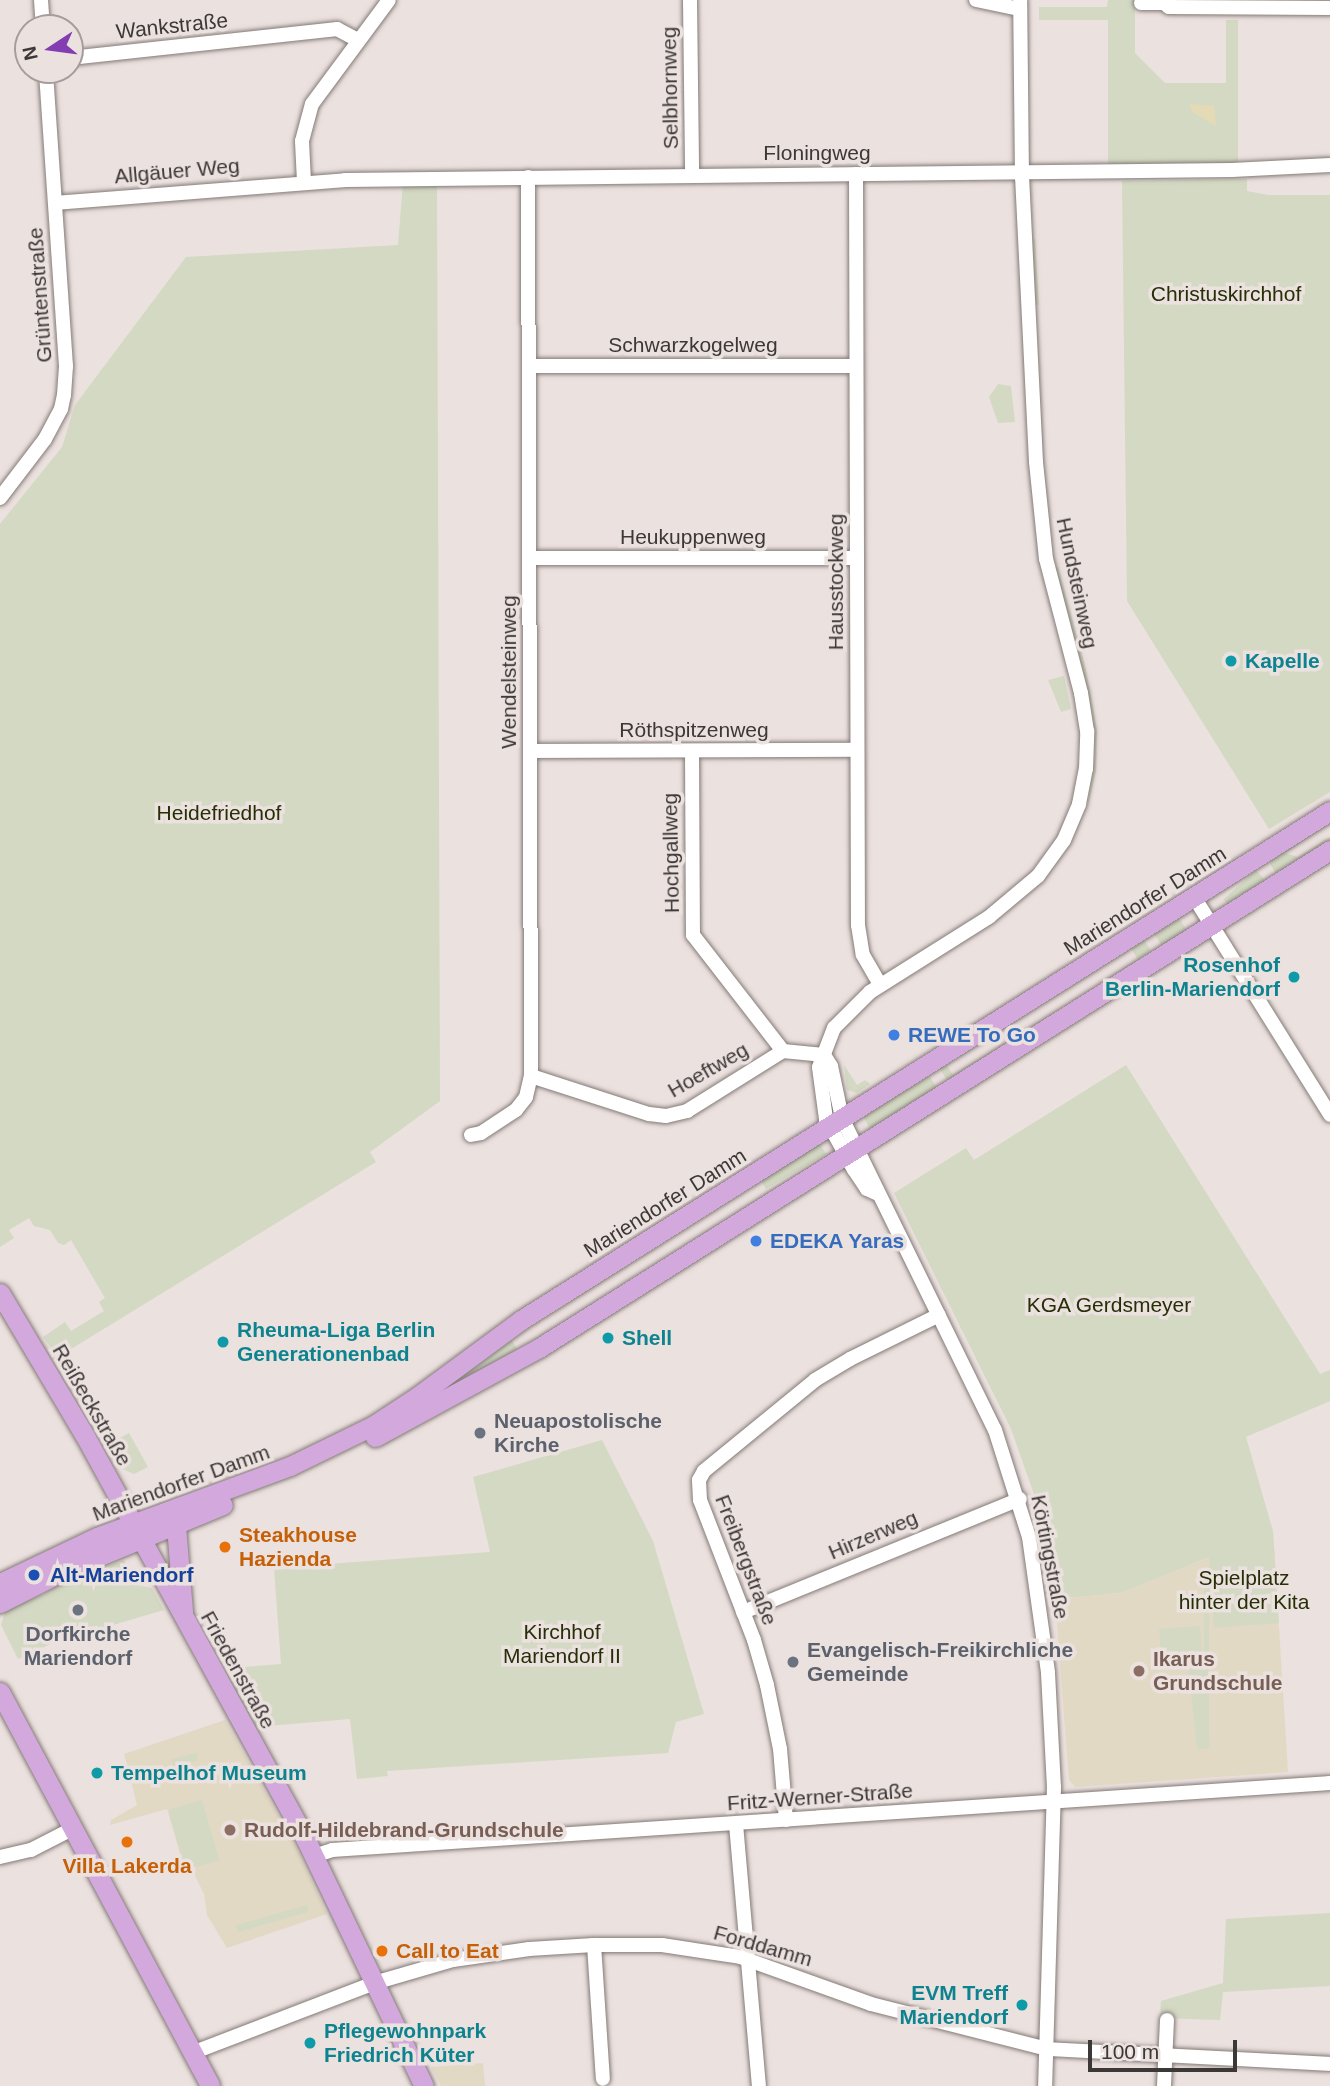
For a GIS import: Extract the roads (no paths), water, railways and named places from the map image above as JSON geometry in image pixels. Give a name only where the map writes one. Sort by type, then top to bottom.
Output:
[{"type":"main road","name":"Mariendorfer Damm","points":[[0,1603],[137,1533],[290,1466],[374,1425],[521,1320],[1330,811]]},
{"type":"main road","name":"Mariendorfer Damm","points":[[0,1583],[75,1546],[176,1526],[303,1472],[466,1390],[1330,850]]},
{"type":"main road","name":"Reißeckstraße","points":[[0,1293],[67,1404],[137,1533]]},
{"type":"main road","points":[[176,1526],[184,1620]]},
{"type":"main road","name":"Friedenstraße","points":[[137,1533],[314,1856],[424,2086]]},
{"type":"main road","points":[[0,1692],[210,2086]]},
{"type":"street","points":[[304,182],[302,141],[307,114],[324,84],[389,0]]},
{"type":"street","name":"Selbhornweg","points":[[690,0],[692,176]]},
{"type":"street","points":[[976,0],[1020,4]]},
{"type":"street","points":[[1141,2],[1164,3],[1169,7],[1236,4],[1330,8]]},
{"type":"street","name":"Hundsteinweg","points":[[824,1055],[828,1041],[842,1017],[880,985],[969,931],[1038,876],[1064,840],[1079,804],[1086,769],[1087,731],[1081,692],[1063,629],[1042,528],[1022,173],[1020,4]]},
{"type":"street","name":"Wankstraße","points":[[84,56],[337,29],[345,30],[358,40]]},
{"type":"street","name":"Grüntenstraße","points":[[0,498],[45,439],[61,409],[64,395],[66,366],[47,84]]},
{"type":"street","name":"Floningweg","points":[[304,182],[528,177],[1022,173],[1330,165]]},
{"type":"street","name":"Hausstockweg","points":[[856,173],[858,933],[863,955],[880,985]]},
{"type":"street","name":"Wendelsteinweg","points":[[471,1135],[481,1133],[516,1110],[526,1097],[531,1076],[528,177]]},
{"type":"street","name":"Allgäuer Weg","points":[[55,203],[304,182]]},
{"type":"street","name":"Schwarzkogelweg","points":[[529,366],[856,366]]},
{"type":"street","name":"Heukuppenweg","points":[[530,558],[857,558]]},
{"type":"street","name":"Röthspitzenweg","points":[[530,751],[857,750]]},
{"type":"street","name":"Hochgallweg","points":[[692,751],[693,935],[783,1051]]},
{"type":"street","points":[[1194,897],[1330,1115]]},
{"type":"street","name":"Hoeftweg","points":[[531,1076],[649,1114],[666,1116],[687,1111],[783,1051],[824,1055]]},
{"type":"street","points":[[824,1055],[831,1066],[835,1122],[851,1151]]},
{"type":"street","name":"Körtingstraße","points":[[851,1151],[867,1189],[876,1193],[995,1430],[1020,1499],[1040,1600],[1049,1696],[1054,1803],[1045,2086]]},
{"type":"street","name":"Freibergstraße","points":[[786,1821],[774,1714],[743,1612],[698,1493],[701,1475],[831,1369],[939,1315]]},
{"type":"street","name":"Hirzerweg","points":[[743,1612],[1020,1499]]},
{"type":"street","name":"Fritz-Werner-Straße","points":[[314,1856],[332,1850],[1330,1783]]},
{"type":"street","points":[[736,1824],[759,2086]]},
{"type":"street","points":[[0,1857],[31,1850],[72,1829]]},
{"type":"street","points":[[594,1945],[603,2079]]},
{"type":"street","name":"Forddamm","points":[[192,2053],[374,1983],[453,1960],[529,1949],[662,1945],[716,1952],[749,1960],[871,2004],[1046,2049],[1330,2064]]},
{"type":"street","points":[[1164,2086],[1167,2020]]},
{"type":"place","name":"Kapelle","points":[[1231,661]]},
{"type":"place","name":"Rosenhof Berlin-Mariendorf","points":[[1294,977]]},
{"type":"place","name":"REWE To Go","points":[[894,1035]]},
{"type":"place","name":"EDEKA Yaras","points":[[756,1241]]},
{"type":"place","name":"Shell","points":[[608,1338]]},
{"type":"place","name":"Rheuma-Liga Berlin Generationenbad","points":[[223,1342]]},
{"type":"place","name":"Neuapostolische Kirche","points":[[480,1433]]},
{"type":"place","name":"Steakhouse Hazienda","points":[[225,1547]]},
{"type":"place","name":"Alt-Mariendorf","points":[[34,1575]]},
{"type":"place","name":"Dorfkirche Mariendorf","points":[[78,1610]]},
{"type":"place","name":"Evangelisch-Freikirchliche Gemeinde","points":[[793,1662]]},
{"type":"place","name":"Ikarus Grundschule","points":[[1139,1671]]},
{"type":"place","name":"Tempelhof Museum","points":[[97,1773]]},
{"type":"place","name":"Rudolf-Hildebrand-Grundschule","points":[[230,1830]]},
{"type":"place","name":"Villa Lakerda","points":[[127,1842]]},
{"type":"place","name":"Call to Eat","points":[[382,1951]]},
{"type":"place","name":"EVM Treff Mariendorf","points":[[1022,2005]]},
{"type":"place","name":"Pflegewohnpark Friedrich Küter","points":[[310,2043]]},
{"type":"park label","name":"Christuskirchhof","points":[[1226,294]]},
{"type":"park label","name":"Heidefriedhof","points":[[219,813]]},
{"type":"park label","name":"KGA Gerdsmeyer","points":[[1109,1305]]},
{"type":"park label","name":"Spielplatz hinter der Kita","points":[[1244,1590]]},
{"type":"park label","name":"Kirchhof Mariendorf II","points":[[562,1644]]}]
